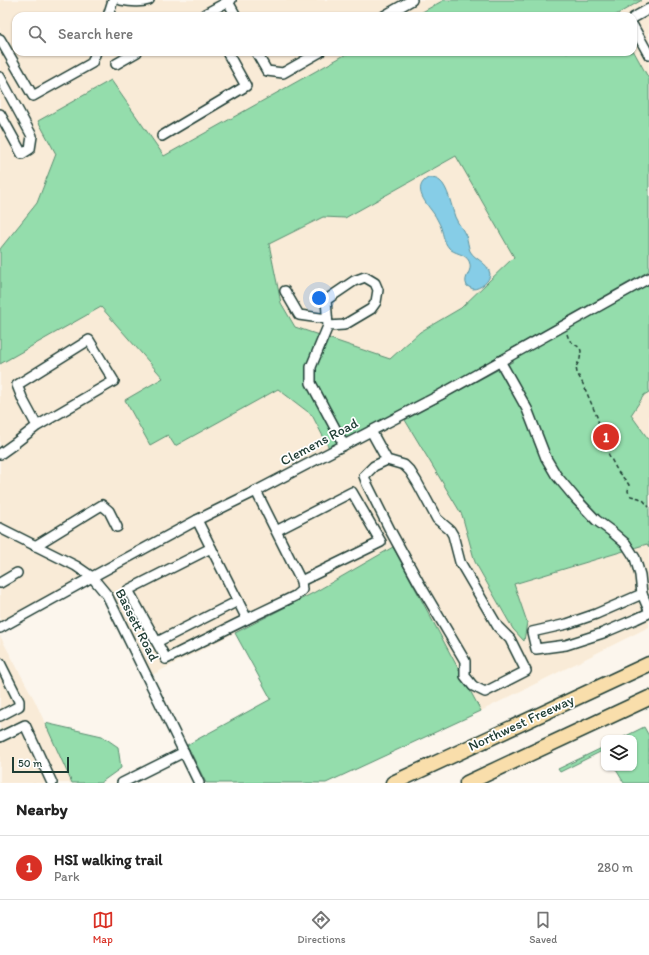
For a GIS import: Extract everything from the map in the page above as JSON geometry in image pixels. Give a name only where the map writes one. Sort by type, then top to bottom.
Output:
[{"type":"highway","name":"Northwest Freeway","points":[[393,783],[649,664]]},
{"type":"highway","points":[[467,783],[649,698]]},
{"type":"street","points":[[109,12],[113,0]]},
{"type":"street","points":[[121,0],[144,2],[149,0]]},
{"type":"street","points":[[391,12],[412,0]]},
{"type":"street","points":[[209,12],[229,1],[234,12]]},
{"type":"street","points":[[637,16],[649,9]]},
{"type":"street","points":[[637,33],[649,55]]},
{"type":"street","points":[[0,39],[33,96],[92,63],[95,56]]},
{"type":"street","points":[[116,64],[130,56]]},
{"type":"street","points":[[162,136],[246,86],[229,56]]},
{"type":"street","points":[[258,56],[267,71],[283,73],[313,56]]},
{"type":"street","points":[[0,77],[32,136],[30,149],[22,154],[0,114]]},
{"type":"street","points":[[284,291],[299,315],[327,322],[344,325],[371,309],[376,302],[378,290],[374,283],[366,277],[354,281],[326,300],[327,322],[311,367],[311,383],[344,445]]},
{"type":"street","name":"Clemens Road","points":[[0,628],[92,576],[197,520],[256,491],[440,395],[649,278]]},
{"type":"street","points":[[0,454],[37,426],[114,381],[89,340],[17,385],[22,400],[37,426]]},
{"type":"street","points":[[500,361],[527,409],[546,458],[556,475],[596,520],[626,544],[635,558],[640,575],[642,594],[649,610]]},
{"type":"street","points":[[371,431],[387,460],[404,465],[410,471],[437,519],[450,530],[453,535],[460,562],[498,627],[510,639],[526,672],[485,692],[473,686],[466,676],[465,661],[418,583],[364,476],[374,466],[387,460]]},
{"type":"street","points":[[211,548],[128,590],[166,659],[295,596],[302,590],[301,581],[256,491]]},
{"type":"street","points":[[276,531],[352,492],[381,542],[301,581]]},
{"type":"street","points":[[35,546],[102,505],[109,511],[117,526]]},
{"type":"street","points":[[197,520],[247,619]]},
{"type":"street","name":"Bassett Road","points":[[0,528],[76,566],[92,576],[107,595],[199,783]]},
{"type":"street","points":[[0,583],[17,573]]},
{"type":"street","points":[[642,594],[596,614],[567,624],[532,632],[536,649],[566,645],[603,633],[649,613]]},
{"type":"street","points":[[157,642],[238,601]]},
{"type":"street","points":[[0,663],[19,701],[19,706],[0,716]]},
{"type":"street","points":[[0,737],[25,725],[52,783]]},
{"type":"street","points":[[122,783],[184,752]]},
{"type":"path","points":[[567,334],[569,340],[580,348],[580,359],[576,367],[577,373],[598,419],[599,429],[609,455],[618,472],[629,485],[629,494],[644,501],[649,508]]},
{"type":"shaded area","points":[[0,0],[110,0],[134,6],[157,0],[444,0],[422,12],[12,12],[12,56],[343,56],[164,156],[111,80],[56,154],[37,203],[0,249]]},
{"type":"shaded area","points":[[642,0],[649,0],[649,79],[636,56],[637,12],[621,12]]},
{"type":"shaded area","points":[[457,156],[514,257],[461,308],[420,332],[390,360],[295,327],[281,303],[269,244],[323,217],[345,218]]},
{"type":"shaded area","points":[[101,306],[163,378],[168,434],[175,446],[278,389],[312,415],[330,450],[94,570],[0,524],[0,364]]},
{"type":"shaded area","points":[[649,392],[649,440],[631,415],[644,395]]},
{"type":"shaded area","points":[[405,420],[462,515],[475,562],[492,591],[647,544],[649,547],[649,627],[481,711],[393,547],[315,592],[144,679],[104,599],[90,580]]},
{"type":"shaded area","points":[[0,533],[87,576],[0,625]]},
{"type":"shaded area","points":[[0,636],[35,701],[72,783],[0,783]]},
{"type":"green space","points":[[444,0],[642,0],[621,12],[422,12]]},
{"type":"green space","points":[[343,56],[636,56],[649,79],[649,271],[330,450],[312,415],[278,389],[175,446],[168,435],[150,445],[125,400],[163,378],[101,307],[0,364],[0,249],[37,203],[56,154],[38,121],[111,80],[164,156]],"holes":[[[456,156],[514,257],[461,308],[420,332],[390,359],[295,327],[281,303],[269,244],[323,217],[345,218]]]},
{"type":"green space","points":[[649,283],[649,392],[644,395],[631,415],[649,440],[649,547],[647,544],[514,584],[527,622],[524,641],[513,629],[475,562],[462,515],[405,420],[514,361],[510,356],[567,324],[570,328]]},
{"type":"green space","points":[[393,547],[481,711],[326,783],[206,783],[187,745],[271,699],[235,633],[315,592]]},
{"type":"green space","points":[[45,723],[102,736],[118,747],[121,768],[100,783],[72,783]]},
{"type":"green space","points":[[644,727],[649,736],[649,783],[624,783],[617,771],[637,771],[637,735],[628,735]]},
{"type":"green space","points":[[601,748],[601,752],[560,772],[558,769]]},
{"type":"water","points":[[428,178],[437,179],[443,184],[455,217],[466,236],[470,251],[489,270],[490,277],[479,288],[473,289],[467,286],[466,279],[470,268],[469,261],[465,256],[449,248],[435,215],[422,196],[421,186]]},
{"type":"place","name":"HSI walking trail","points":[[606,437]]}]
